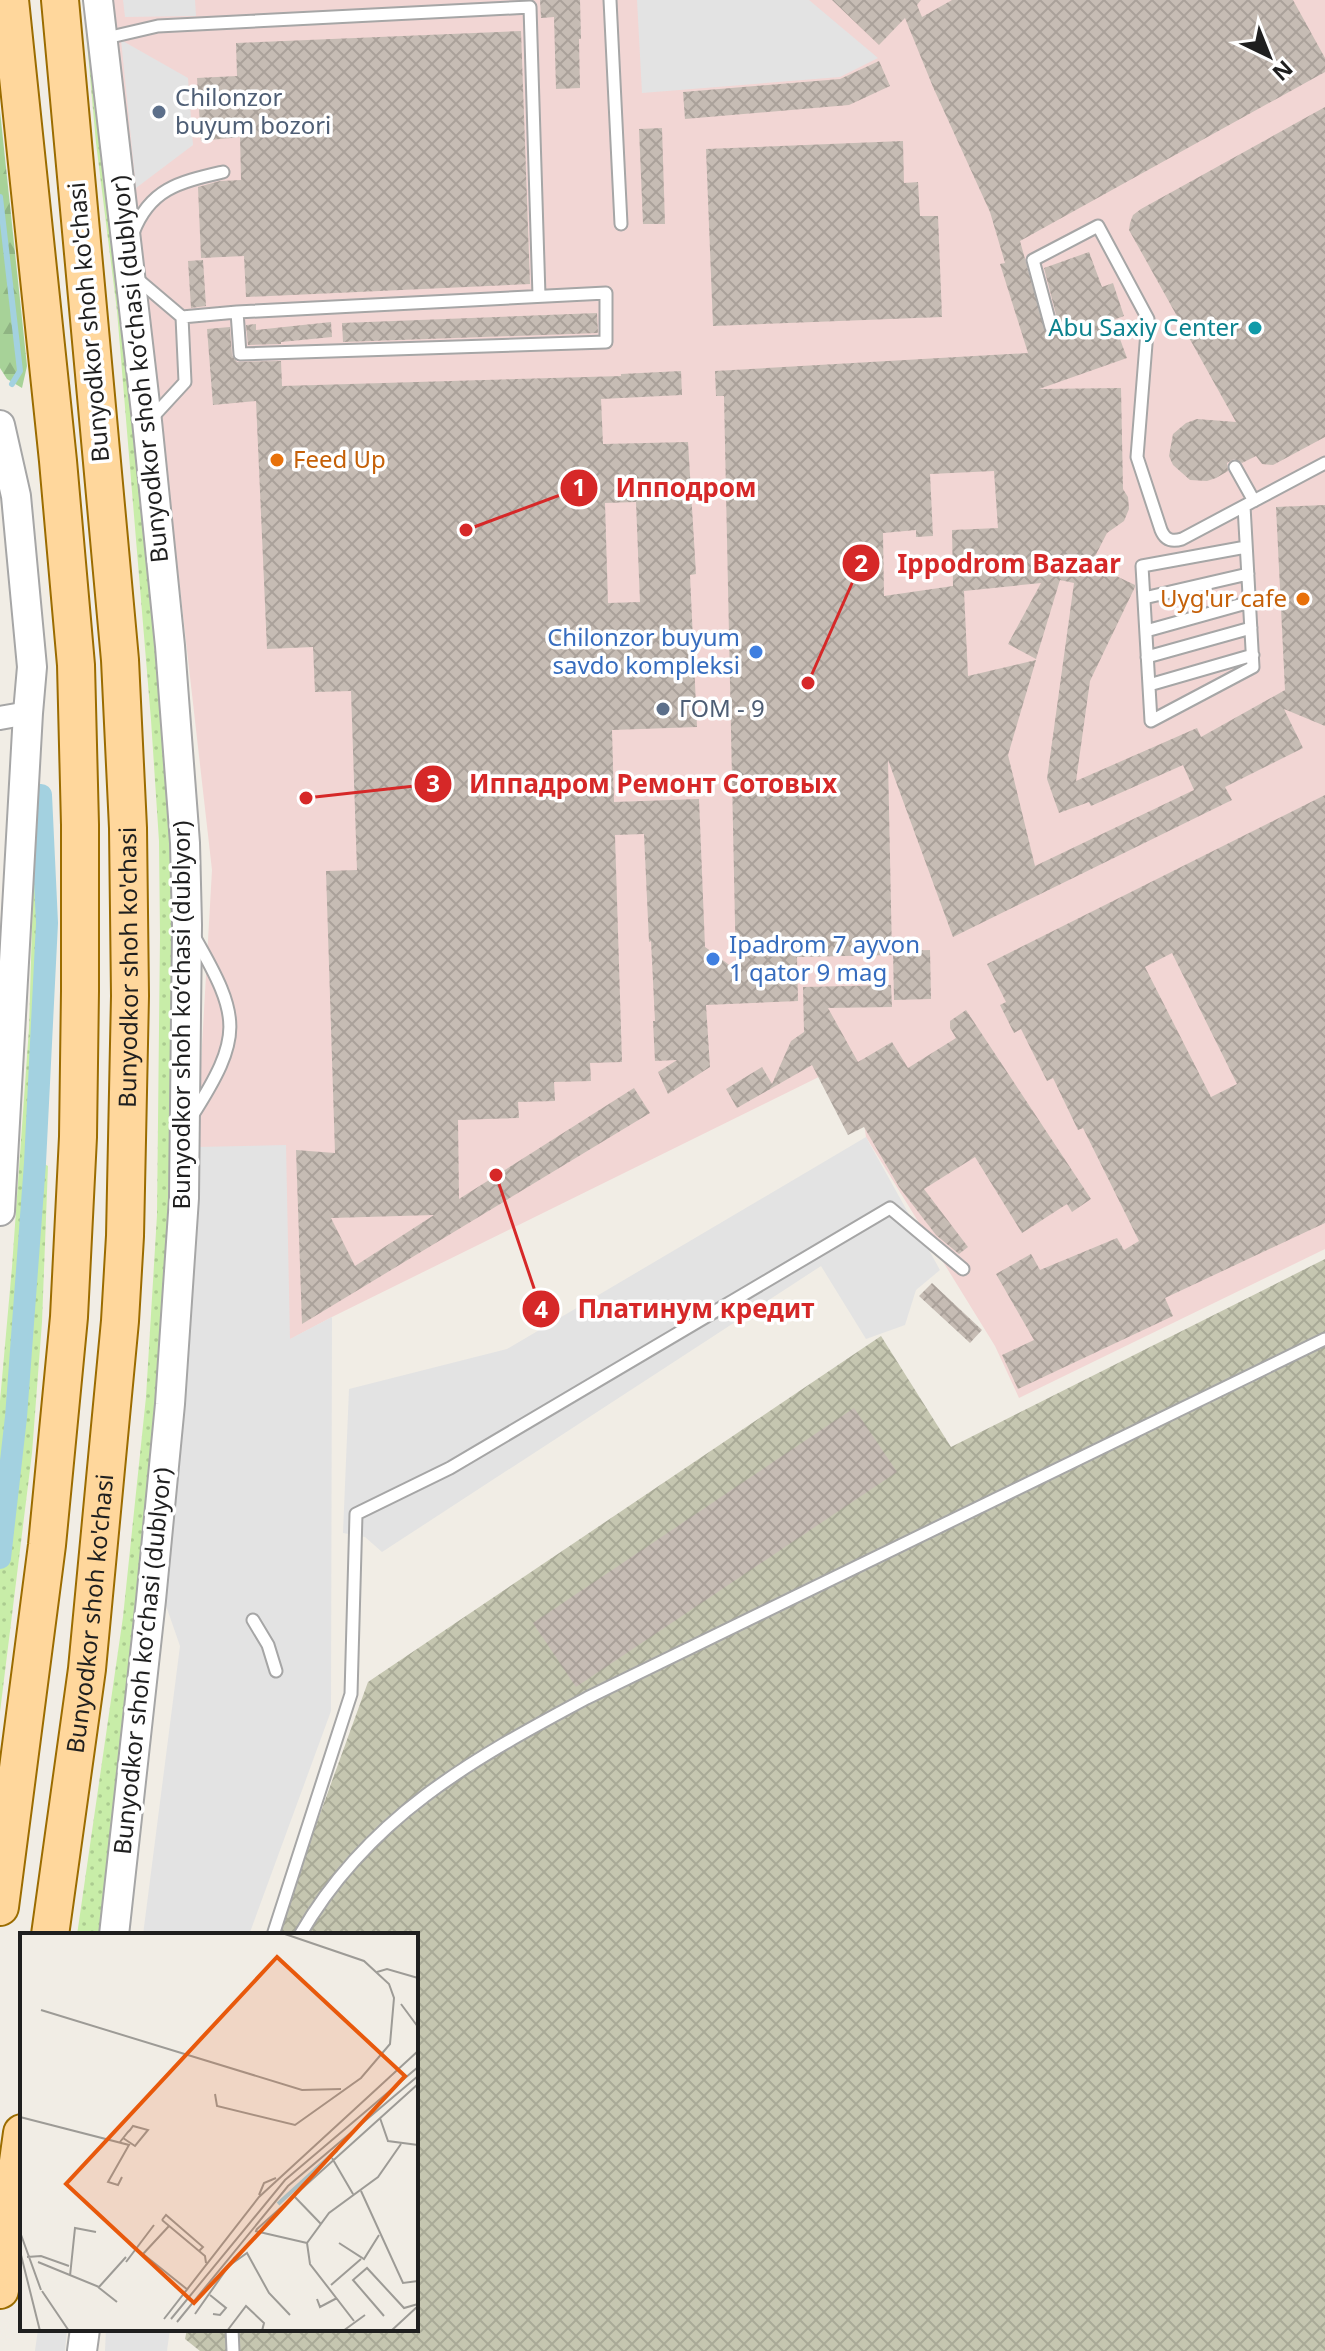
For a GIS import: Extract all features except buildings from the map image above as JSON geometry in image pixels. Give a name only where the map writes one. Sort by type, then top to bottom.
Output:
[{"type":"main road","name":"Bunyodkor shoh ko'chasi","points":[[0,1907],[47,1545],[69,1317],[80,1021],[76,665],[10,0]]},
{"type":"main road","name":"Bunyodkor shoh ko'chasi","points":[[52,1933],[87,1669],[120,1321],[130,996],[128,828],[120,660],[60,0]]},
{"type":"main road","points":[[47,1545],[55,1529],[72,1522],[89,1528],[95,1534],[99,1552]]},
{"type":"main road","points":[[1,2283],[20,2147]]},
{"type":"street","name":"Bunyodkor shoh koʻchasi (dublyor)","points":[[98,0],[170,646],[185,843],[187,925],[184,1198],[170,1404],[114,1933]]},
{"type":"street","points":[[0,425],[16,496],[32,667],[14,716],[0,1211]]},
{"type":"street","points":[[82,2351],[85,2331]]},
{"type":"lane","points":[[610,0],[621,224]]},
{"type":"lane","points":[[101,39],[158,26],[530,7],[539,296]]},
{"type":"lane","points":[[147,423],[185,382],[182,317],[128,260],[135,226],[149,203],[170,186],[223,172]]},
{"type":"lane","points":[[1051,327],[1033,260],[1098,226],[1148,319],[1137,457],[1163,536],[1175,541],[1182,539],[1325,463]]},
{"type":"lane","points":[[182,317],[237,312],[606,293],[606,342],[240,354],[237,312]]},
{"type":"lane","points":[[1235,467],[1249,503],[1246,547],[1253,667],[1151,721],[1142,566],[1246,547]]},
{"type":"lane","points":[[1144,598],[1248,574]]},
{"type":"lane","points":[[1146,631],[1250,602]]},
{"type":"lane","points":[[1147,657],[1251,628]]},
{"type":"lane","points":[[1149,685],[1253,655]]},
{"type":"lane","points":[[186,1126],[220,1068],[230,1031],[223,991],[187,925]]},
{"type":"lane","points":[[274,1933],[351,1694],[356,1514],[450,1468],[890,1208],[963,1269]]},
{"type":"lane","points":[[301,1933],[361,1852],[392,1820],[501,1744],[587,1698],[1325,1339]]},
{"type":"lane","points":[[253,1620],[268,1645],[276,1671]]},
{"type":"lane","points":[[232,2331],[233,2351]]},
{"type":"shaded area","name":"Chilonzor buyum savdo kompleksi","points":[[113,0],[1325,0],[1325,1249],[1019,1398],[995,1346],[866,1137],[863,1116],[839,1067],[332,1317],[182,1397],[212,870]]},
{"type":"shaded area","points":[[123,0],[195,0],[196,16],[125,17]]},
{"type":"shaded area","points":[[637,0],[809,0],[878,58],[840,77],[642,93]]},
{"type":"shaded area","name":"Chilonzor buyum bozori","points":[[121,40],[188,78],[193,145],[136,188]]},
{"type":"shaded area","points":[[866,1137],[940,1270],[916,1290],[905,1325],[866,1339],[821,1266],[382,1552],[365,1537],[343,1533],[349,1389],[507,1349]]},
{"type":"shaded area","points":[[286,1145],[290,1339],[332,1317],[331,1711],[250,1933],[143,1933],[180,1646],[163,1597],[196,1147]]},
{"type":"shaded area","points":[[1325,1259],[1325,2351],[200,2351],[185,2339],[187,2331],[418,2331],[418,1933],[277,1933],[368,1682],[881,1336],[951,1447]]},
{"type":"shaded area","points":[[38,2331],[67,2331],[65,2351],[35,2351]]},
{"type":"shaded area","points":[[106,2331],[170,2331],[167,2351],[105,2351]]},
{"type":"green space","points":[[84,10],[90,14],[158,655],[168,797],[172,982],[169,1189],[158,1396],[146,1531],[99,1933],[77,1933],[123,1617],[146,1397],[157,1215],[160,936],[159,841],[151,720],[117,311],[96,143]]},
{"type":"green space","points":[[0,111],[27,366],[22,388],[7,379],[0,368]]},
{"type":"green space","points":[[39,822],[42,915],[33,1158],[48,1166],[42,1322],[32,1453],[0,1712],[0,1401],[29,1028],[35,826]]},
{"type":"waterway","points":[[0,197],[20,371],[12,384]]},
{"type":"waterway","points":[[0,1558],[16,1417],[35,1163],[47,923],[41,795]]},
{"type":"place","name":"Chilonzor buyum bozori","points":[[159,112]]},
{"type":"place","name":"Abu Saxiy Center","points":[[1255,328]]},
{"type":"place","name":"Feed Up","points":[[277,460]]},
{"type":"place","name":"Ипподром","points":[[466,530]]},
{"type":"place","name":"Uyg'ur cafe","points":[[1303,599]]},
{"type":"place","name":"Chilonzor buyum savdo kompleksi","points":[[756,652]]},
{"type":"place","name":"Ippodrom Bazaar","points":[[808,683]]},
{"type":"place","name":"ГОМ - 9","points":[[663,709]]},
{"type":"place","name":"Иппадром Ремонт Сотовых","points":[[306,798]]},
{"type":"place","name":"Ipadrom 7 ayvon 1 qator 9 mag","points":[[713,959]]},
{"type":"place","name":"Платинум кредит","points":[[496,1175]]}]
